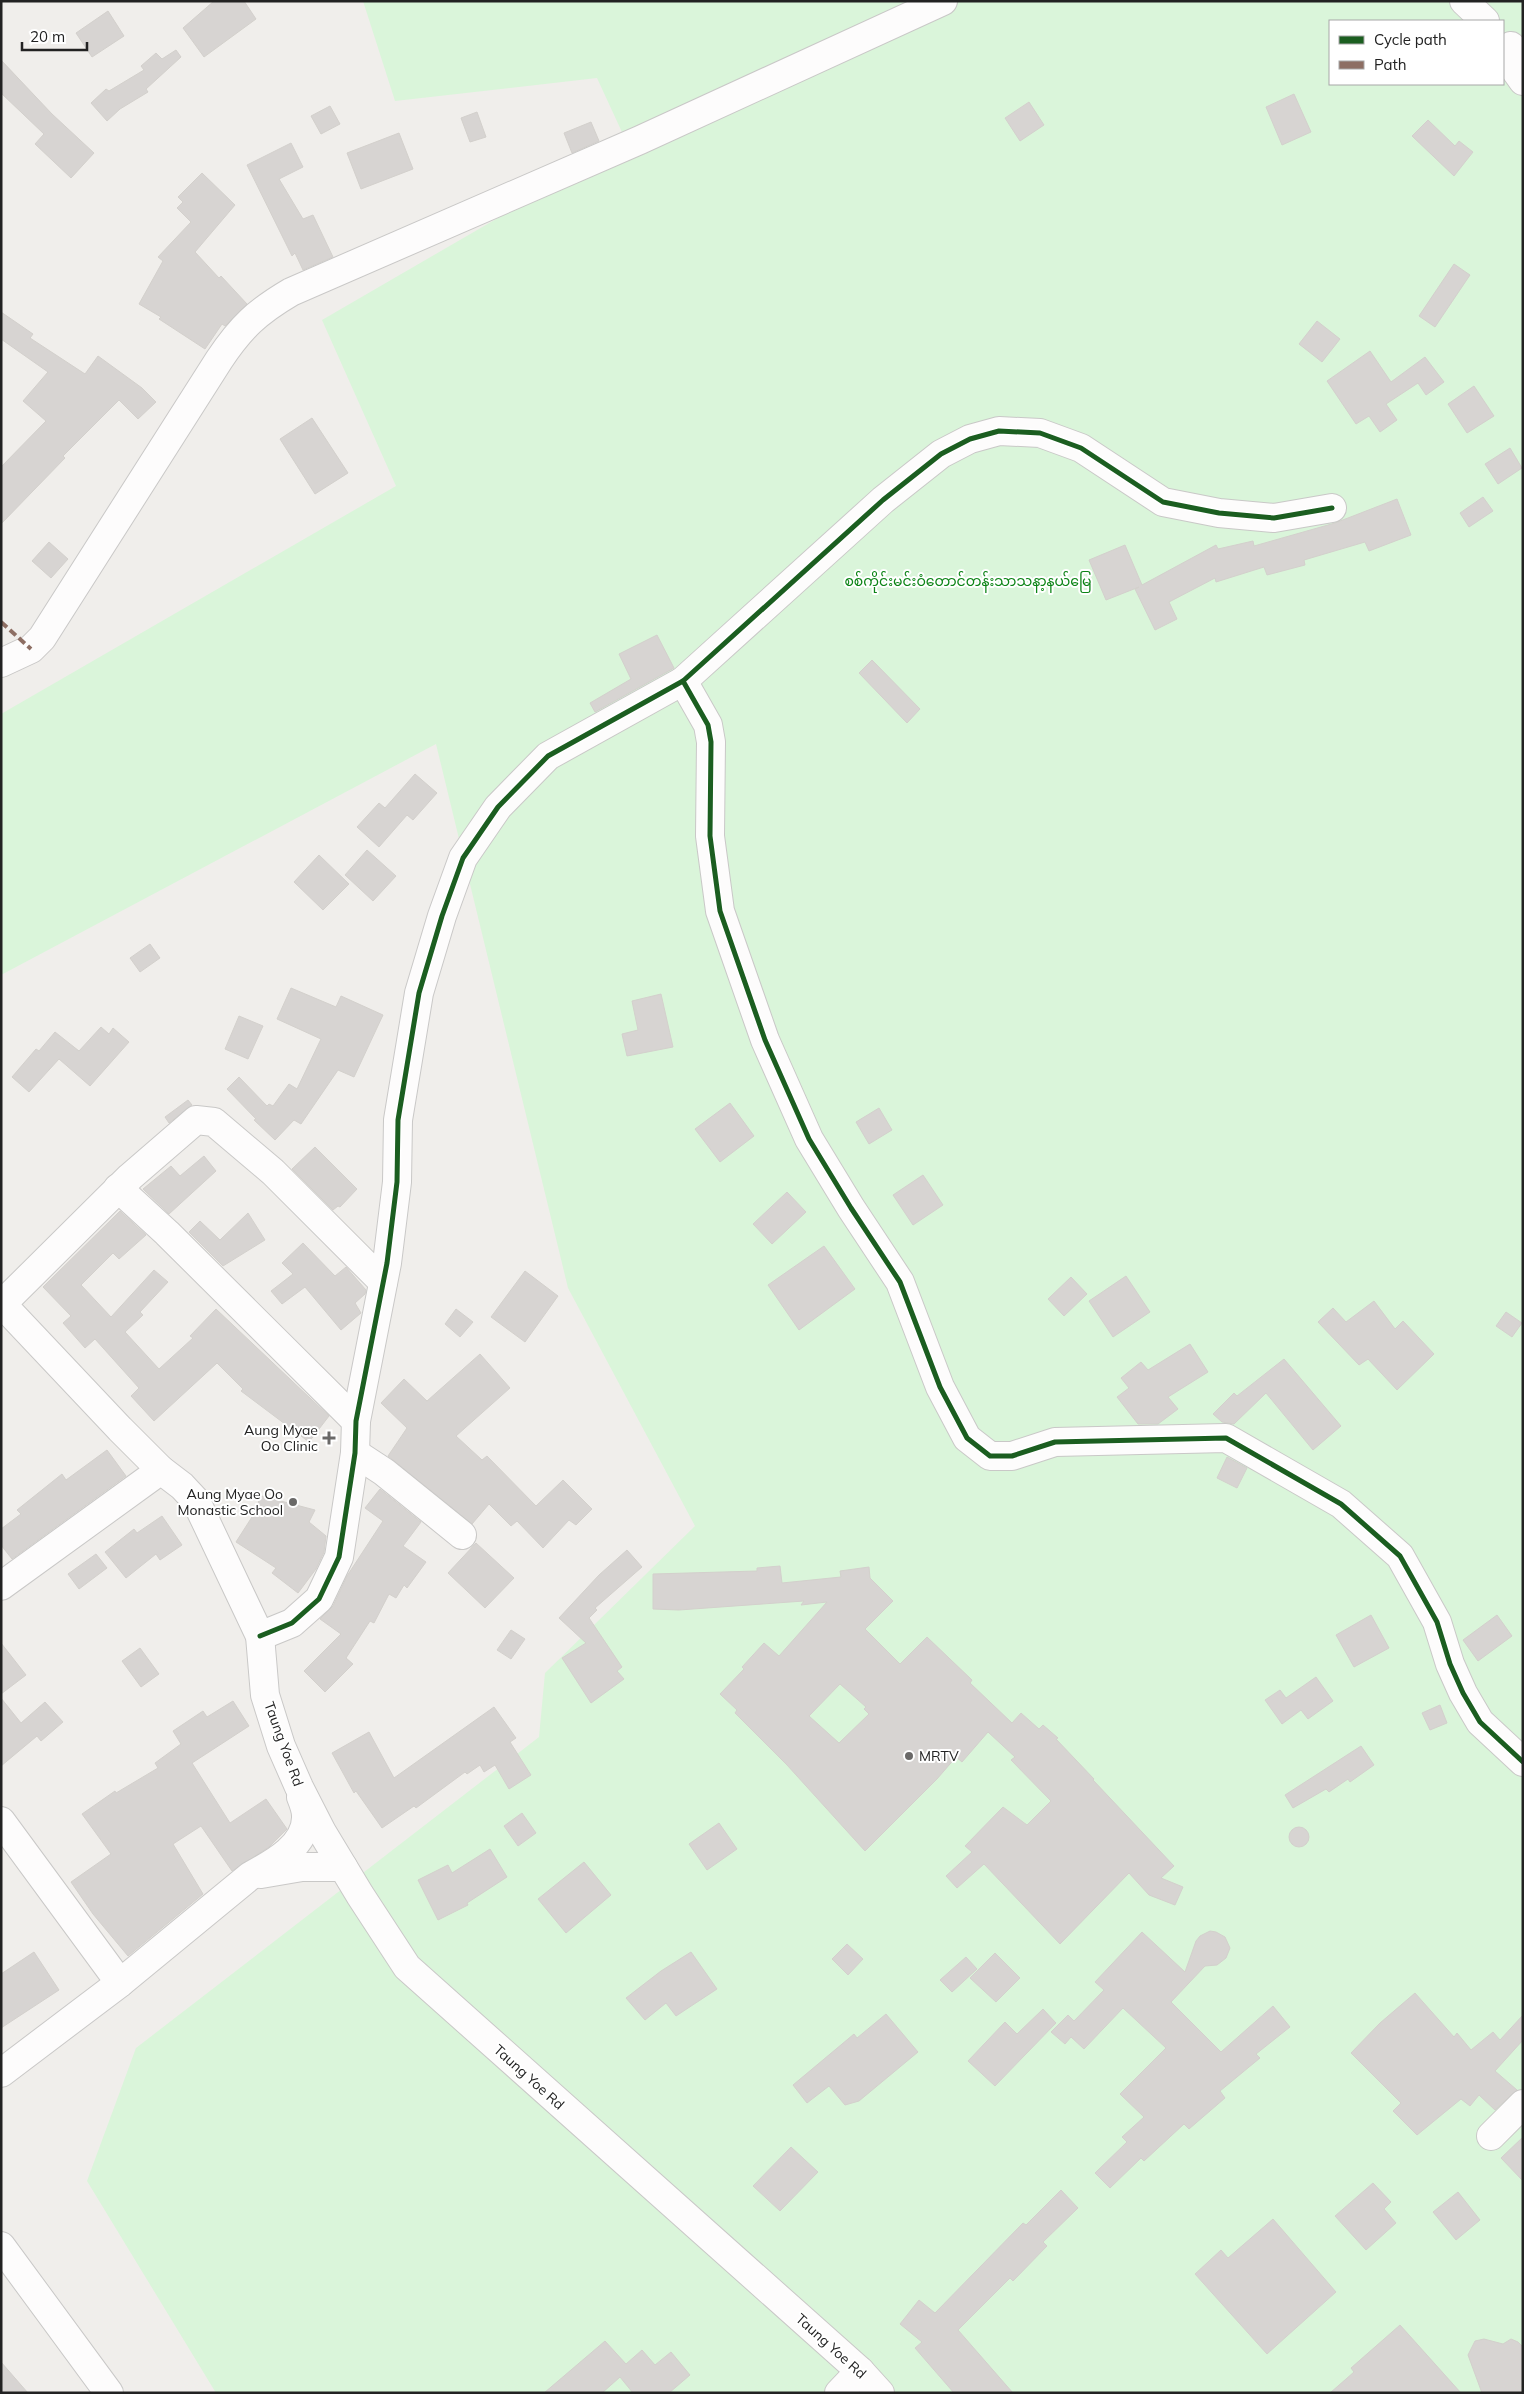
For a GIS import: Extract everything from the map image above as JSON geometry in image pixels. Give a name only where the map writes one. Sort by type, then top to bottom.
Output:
[{"type":"street","points":[[1,663],[31,649],[42,638],[219,360],[252,318],[269,305],[291,292],[649,136],[943,1]]},
{"type":"street","points":[[1464,1],[1484,20]]},
{"type":"street","points":[[1512,43],[1513,67],[1523,81]]},
{"type":"street","points":[[260,1636],[292,1623],[319,1599],[339,1557],[355,1453],[356,1421],[383,1282],[394,1208],[398,1120],[419,992],[442,916],[464,858],[498,807],[548,756],[683,681],[883,500],[941,454],[970,439],[999,431],[1040,433],[1081,448],[1164,502],[1219,513],[1274,518],[1332,508]]},
{"type":"street","points":[[683,681],[708,724],[711,742],[710,836],[720,911],[765,1040],[809,1139],[851,1208],[900,1282],[940,1386],[967,1438],[990,1456],[1012,1456],[1055,1442],[1226,1438],[1341,1504],[1400,1556],[1437,1622],[1450,1664],[1480,1722],[1523,1762]]},
{"type":"street","points":[[2,1303],[118,1188],[196,1120],[214,1122],[273,1172],[383,1282]]},
{"type":"street","points":[[118,1188],[167,1233],[356,1421]]},
{"type":"street","name":"Taung Yoe Rd","points":[[2,1303],[162,1470],[196,1500],[260,1636],[266,1695],[281,1746],[298,1787],[343,1867],[399,1956],[417,1977],[860,2371],[880,2393]]},
{"type":"street","points":[[355,1453],[384,1472],[462,1535]]},
{"type":"street","points":[[1,1586],[162,1470]]},
{"type":"street","points":[[4,2064],[120,1983],[250,1876],[274,1862],[298,1842],[306,1816],[298,1787]]},
{"type":"street","points":[[1,1821],[120,1983]]},
{"type":"street","points":[[250,1876],[302,1867],[343,1867]]},
{"type":"street","points":[[1491,2136],[1523,2104]]},
{"type":"street","points":[[1,2246],[109,2393]]},
{"type":"street","points":[[839,2393],[860,2371]]},
{"type":"green space","name":"စစ်ကိုင်းမင်းဝံတောင်တန်းသာသနာ့နယ်မြေ","points":[[363,1],[1523,1],[1523,2393],[216,2393],[87,2181],[136,2048],[539,1737],[545,1673],[695,1526],[568,1288],[436,744],[1,975],[1,714],[396,486],[322,320],[627,143],[597,78],[395,101]]},
{"type":"building","points":[[214,1],[244,1],[256,19],[204,57],[183,28]]},
{"type":"building","points":[[108,11],[124,36],[92,57],[76,33]]},
{"type":"building","points":[[176,50],[181,57],[146,89],[148,92],[120,109],[107,121],[91,103],[106,89],[109,91],[144,70],[141,66],[156,53],[162,59]]},
{"type":"building","points":[[1,60],[52,114],[94,153],[71,178],[35,144],[44,134],[1,93]]},
{"type":"building","points":[[1294,94],[1311,132],[1282,145],[1266,107]]},
{"type":"building","points":[[1029,102],[1044,125],[1020,141],[1005,118]]},
{"type":"building","points":[[330,106],[340,124],[321,134],[311,116]]},
{"type":"building","points":[[477,112],[486,137],[470,142],[461,118]]},
{"type":"building","points":[[1428,120],[1455,146],[1459,141],[1473,152],[1454,176],[1412,136]]},
{"type":"building","points":[[591,122],[599,141],[572,153],[564,133]]},
{"type":"building","points":[[399,133],[413,169],[361,189],[347,153]]},
{"type":"building","points":[[291,143],[303,167],[279,179],[303,219],[313,215],[333,257],[303,270],[295,253],[292,256],[247,165]]},
{"type":"building","points":[[202,173],[235,205],[195,252],[247,304],[225,326],[222,324],[205,349],[159,319],[161,317],[139,304],[163,261],[158,257],[191,222],[177,208],[183,202],[178,197]]},
{"type":"building","points":[[1454,264],[1470,275],[1435,327],[1419,316]]},
{"type":"building","points":[[1,312],[33,334],[30,338],[85,374],[98,356],[142,388],[156,402],[138,419],[119,400],[63,456],[65,458],[1,524],[1,467],[46,421],[23,401],[48,372],[1,339]]},
{"type":"building","points":[[1317,321],[1340,339],[1322,362],[1299,344]]},
{"type":"building","points":[[1370,351],[1391,382],[1425,357],[1444,382],[1426,395],[1418,383],[1386,404],[1397,420],[1380,432],[1369,416],[1356,424],[1327,381]]},
{"type":"building","points":[[1474,386],[1494,416],[1467,433],[1448,404]]},
{"type":"building","points":[[312,418],[348,473],[315,494],[280,439]]},
{"type":"building","points":[[1510,448],[1522,468],[1498,484],[1485,464]]},
{"type":"building","points":[[1483,497],[1493,511],[1469,527],[1460,513]]},
{"type":"building","points":[[1397,499],[1411,535],[1369,551],[1365,542],[1304,560],[1305,565],[1267,575],[1264,567],[1216,582],[1215,578],[1169,602],[1177,619],[1155,630],[1135,589],[1139,587],[1106,600],[1089,560],[1125,545],[1142,585],[1216,545],[1218,549],[1253,541],[1254,546],[1335,523]]},
{"type":"building","points":[[49,542],[68,559],[51,578],[32,561]]},
{"type":"building","points":[[657,635],[674,668],[595,712],[590,703],[631,679],[619,654]]},
{"type":"building","points":[[872,660],[920,709],[907,723],[859,673]]},
{"type":"building","points":[[415,774],[437,793],[413,820],[407,815],[379,847],[357,827],[379,803],[385,808]]},
{"type":"building","points":[[367,850],[396,876],[373,901],[345,875]]},
{"type":"building","points":[[319,855],[349,884],[323,910],[294,882]]},
{"type":"building","points":[[150,944],[160,958],[140,972],[130,958]]},
{"type":"building","points":[[291,988],[336,1007],[341,996],[383,1015],[354,1077],[338,1070],[301,1124],[294,1120],[275,1140],[254,1120],[256,1119],[227,1089],[239,1077],[267,1106],[269,1104],[273,1106],[289,1084],[297,1089],[321,1039],[277,1019]]},
{"type":"building","points":[[661,994],[673,1047],[627,1056],[622,1034],[638,1030],[632,1001]]},
{"type":"building","points":[[239,1016],[263,1026],[248,1059],[225,1049]]},
{"type":"building","points":[[101,1027],[109,1034],[113,1028],[129,1042],[90,1086],[59,1059],[29,1092],[12,1077],[36,1049],[39,1051],[55,1032],[79,1051]]},
{"type":"building","points":[[188,1100],[192,1105],[169,1123],[165,1117]]},
{"type":"building","points":[[730,1103],[754,1136],[720,1162],[695,1129]]},
{"type":"building","points":[[879,1108],[892,1130],[869,1144],[856,1122]]},
{"type":"building","points":[[315,1147],[357,1189],[340,1207],[338,1206],[333,1210],[292,1169]]},
{"type":"building","points":[[204,1156],[216,1171],[169,1214],[143,1189],[171,1166],[180,1176]]},
{"type":"building","points":[[923,1175],[943,1205],[913,1225],[893,1195]]},
{"type":"building","points":[[787,1192],[806,1212],[772,1244],[753,1224]]},
{"type":"building","points":[[120,1211],[146,1235],[119,1259],[113,1253],[81,1285],[111,1317],[154,1270],[168,1282],[140,1312],[143,1315],[125,1332],[159,1369],[193,1338],[190,1336],[216,1309],[329,1416],[309,1442],[241,1391],[243,1389],[217,1363],[154,1421],[131,1396],[139,1388],[95,1339],[85,1348],[63,1323],[71,1316],[43,1287]]},
{"type":"building","points":[[248,1213],[265,1240],[223,1266],[189,1232],[200,1221],[220,1240]]},
{"type":"building","points":[[303,1243],[335,1276],[346,1267],[366,1290],[365,1294],[355,1303],[361,1313],[341,1330],[305,1287],[282,1304],[271,1291],[293,1274],[282,1263]]},
{"type":"building","points":[[824,1246],[855,1289],[799,1330],[768,1285]]},
{"type":"building","points":[[525,1271],[558,1296],[525,1342],[491,1317]]},
{"type":"building","points":[[1126,1276],[1150,1312],[1113,1337],[1089,1301]]},
{"type":"building","points":[[1071,1277],[1087,1294],[1064,1316],[1048,1299]]},
{"type":"building","points":[[1374,1301],[1395,1329],[1403,1321],[1434,1354],[1397,1390],[1368,1359],[1359,1365],[1318,1322],[1333,1308],[1346,1322]]},
{"type":"building","points":[[456,1309],[473,1322],[460,1337],[445,1324]]},
{"type":"building","points":[[1506,1312],[1522,1323],[1512,1337],[1496,1326]]},
{"type":"building","points":[[1190,1344],[1208,1372],[1168,1397],[1178,1409],[1158,1424],[1138,1424],[1117,1397],[1129,1388],[1121,1378],[1141,1362],[1148,1370]]},
{"type":"building","points":[[480,1354],[510,1388],[456,1436],[482,1460],[487,1456],[536,1506],[563,1480],[592,1509],[576,1525],[569,1520],[543,1548],[517,1521],[511,1526],[489,1504],[472,1524],[388,1456],[407,1428],[381,1403],[404,1379],[427,1401]]},
{"type":"building","points":[[1284,1359],[1341,1426],[1313,1450],[1266,1393],[1234,1424],[1222,1422],[1213,1414],[1234,1393],[1237,1396]]},
{"type":"building","points":[[107,1450],[126,1476],[12,1559],[1,1545],[1,1529],[21,1514],[17,1510],[62,1474],[66,1480]]},
{"type":"building","points":[[1227,1457],[1247,1468],[1237,1488],[1217,1478]]},
{"type":"building","points":[[380,1489],[421,1522],[403,1546],[426,1562],[407,1588],[404,1585],[396,1598],[389,1594],[374,1623],[370,1621],[346,1658],[353,1664],[325,1692],[304,1671],[341,1634],[320,1619],[333,1606],[347,1576],[383,1521],[365,1508]]},
{"type":"building","points":[[258,1495],[315,1510],[309,1522],[326,1536],[324,1552],[316,1569],[298,1593],[272,1573],[276,1568],[236,1542],[259,1506]]},
{"type":"building","points":[[162,1516],[182,1545],[160,1560],[156,1554],[126,1578],[105,1552],[134,1529],[137,1533]]},
{"type":"building","points":[[476,1543],[514,1578],[485,1608],[448,1573]]},
{"type":"building","points":[[627,1550],[642,1567],[595,1608],[597,1610],[589,1618],[622,1667],[617,1671],[624,1679],[591,1703],[562,1658],[586,1643],[559,1618],[599,1575]]},
{"type":"building","points":[[96,1554],[107,1568],[79,1589],[68,1574]]},
{"type":"building","points":[[780,1566],[782,1583],[841,1577],[840,1571],[869,1567],[870,1578],[893,1601],[865,1629],[900,1664],[927,1637],[972,1680],[970,1683],[1012,1723],[1021,1713],[1039,1729],[1043,1725],[1058,1738],[1056,1739],[1093,1780],[1174,1866],[1161,1878],[1183,1887],[1175,1905],[1149,1895],[1129,1873],[1060,1944],[984,1864],[957,1888],[946,1876],[972,1852],[965,1846],[1003,1807],[1027,1825],[1051,1801],[1011,1760],[1015,1757],[988,1732],[962,1762],[956,1757],[937,1779],[865,1851],[787,1765],[735,1713],[737,1710],[720,1694],[744,1669],[742,1667],[764,1643],[779,1656],[827,1602],[801,1605],[804,1601],[679,1610],[653,1609],[653,1574],[757,1571],[757,1568]],"holes":[[[840,1684],[866,1707],[864,1709],[869,1714],[839,1743],[809,1716]]]},
{"type":"building","points":[[1371,1615],[1389,1648],[1354,1667],[1336,1635]]},
{"type":"building","points":[[1497,1615],[1512,1636],[1478,1661],[1463,1640]]},
{"type":"building","points":[[511,1630],[525,1639],[511,1659],[497,1650]]},
{"type":"building","points":[[1,1643],[26,1675],[1,1694]]},
{"type":"building","points":[[140,1648],[159,1674],[141,1687],[122,1661]]},
{"type":"building","points":[[1316,1677],[1333,1701],[1308,1719],[1301,1710],[1282,1724],[1265,1700],[1280,1690],[1286,1698]]},
{"type":"building","points":[[1,1698],[21,1723],[45,1702],[63,1722],[41,1741],[37,1736],[1,1766]]},
{"type":"building","points":[[233,1701],[249,1726],[192,1763],[230,1823],[266,1799],[287,1829],[269,1847],[232,1871],[201,1826],[173,1844],[203,1894],[128,1956],[93,1914],[71,1882],[111,1854],[82,1814],[115,1791],[116,1793],[158,1768],[155,1763],[181,1744],[173,1731],[203,1711],[207,1717]]},
{"type":"building","points":[[1440,1705],[1447,1723],[1430,1730],[1422,1713]]},
{"type":"building","points":[[494,1707],[516,1738],[510,1742],[531,1775],[509,1789],[495,1765],[484,1772],[480,1765],[467,1774],[465,1772],[416,1808],[414,1806],[382,1828],[356,1791],[354,1793],[332,1753],[369,1732],[394,1778]]},
{"type":"building","points":[[1361,1746],[1374,1765],[1350,1782],[1348,1779],[1329,1792],[1326,1789],[1293,1808],[1285,1795]]},
{"type":"building","points":[[522,1813],[536,1833],[518,1846],[504,1826]]},
{"type":"building","points":[[719,1823],[737,1849],[707,1870],[689,1844]]},
{"type":"building","points":[[1295,1827],[1303,1827],[1309,1833],[1309,1841],[1303,1847],[1295,1847],[1289,1841],[1289,1833]]},
{"type":"building","points":[[490,1849],[507,1877],[467,1903],[468,1905],[438,1920],[418,1880],[448,1865],[452,1873]]},
{"type":"building","points":[[584,1862],[611,1895],[566,1933],[538,1899]]},
{"type":"building","points":[[1210,1931],[1225,1937],[1230,1948],[1226,1958],[1217,1965],[1205,1966],[1171,2002],[1221,2052],[1273,2006],[1290,2027],[1256,2054],[1260,2058],[1220,2091],[1225,2098],[1189,2129],[1184,2124],[1144,2161],[1141,2158],[1110,2188],[1095,2173],[1127,2142],[1122,2137],[1144,2117],[1120,2094],[1166,2048],[1123,2008],[1084,2049],[1071,2037],[1065,2044],[1051,2032],[1068,2015],[1074,2021],[1104,1990],[1095,1982],[1142,1932],[1185,1972],[1196,1941],[1200,1936]]},
{"type":"building","points":[[847,1944],[863,1959],[848,1975],[832,1959]]},
{"type":"building","points":[[34,1952],[59,1990],[1,2028],[1,1974]]},
{"type":"building","points":[[691,1952],[717,1989],[676,2016],[666,2003],[645,2020],[626,1998],[661,1971]]},
{"type":"building","points":[[995,1953],[1020,1978],[996,2002],[970,1978]]},
{"type":"building","points":[[966,1957],[977,1969],[952,1992],[940,1980]]},
{"type":"building","points":[[1415,1993],[1454,2037],[1457,2033],[1471,2050],[1493,2032],[1500,2040],[1523,2015],[1523,2040],[1495,2071],[1517,2090],[1495,2110],[1479,2095],[1470,2106],[1461,2099],[1417,2135],[1393,2111],[1401,2103],[1351,2053],[1380,2023]]},
{"type":"building","points":[[1043,2009],[1056,2023],[995,2086],[968,2061],[1005,2022],[1017,2034]]},
{"type":"building","points":[[886,2014],[918,2052],[859,2101],[845,2105],[829,2086],[807,2103],[793,2085],[854,2034],[857,2038]]},
{"type":"building","points":[[1523,2137],[1523,2181],[1501,2158]]},
{"type":"building","points":[[791,2147],[818,2172],[780,2211],[753,2186]]},
{"type":"building","points":[[1373,2183],[1391,2202],[1384,2209],[1396,2223],[1366,2250],[1335,2216]]},
{"type":"building","points":[[1061,2190],[1078,2208],[1043,2242],[1047,2246],[1013,2281],[1010,2278],[958,2330],[1013,2393],[954,2393],[915,2348],[922,2342],[900,2324],[919,2300],[935,2313],[1023,2223],[1026,2225]]},
{"type":"building","points":[[1458,2192],[1480,2220],[1456,2240],[1433,2212]]},
{"type":"building","points":[[1273,2219],[1336,2292],[1267,2354],[1195,2274],[1221,2250],[1228,2258]]},
{"type":"building","points":[[1400,2325],[1461,2393],[1330,2393],[1354,2372],[1351,2368]]},
{"type":"building","points":[[1484,2339],[1503,2344],[1511,2339],[1523,2347],[1523,2393],[1482,2393],[1468,2355],[1475,2341]]},
{"type":"building","points":[[605,2341],[626,2364],[642,2350],[655,2365],[671,2352],[690,2375],[669,2393],[633,2393],[620,2377],[602,2393],[544,2393]]},
{"type":"building","points":[[1,2362],[28,2393],[1,2393]]},
{"type":"marked path","points":[[1,622],[31,649]]},
{"type":"cycle path","points":[[260,1636],[292,1623],[319,1599],[339,1557],[355,1453],[356,1421],[387,1263],[397,1182],[398,1120],[419,993],[442,916],[463,858],[498,807],[548,756],[683,681],[883,500],[941,454],[970,439],[999,431],[1040,433],[1081,448],[1163,502],[1219,513],[1274,518],[1332,508]]},
{"type":"cycle path","points":[[683,681],[708,725],[711,742],[710,836],[720,911],[765,1040],[809,1139],[851,1208],[900,1282],[940,1387],[967,1438],[990,1456],[1012,1456],[1055,1442],[1226,1438],[1341,1504],[1400,1556],[1437,1622],[1450,1664],[1463,1693],[1480,1722],[1523,1762]]},
{"type":"place","name":"Aung Myae Oo Clinic","points":[[329,1438]]},
{"type":"place","name":"Aung Myae Oo Monastic School","points":[[293,1502]]},
{"type":"place","name":"MRTV","points":[[909,1756]]}]
